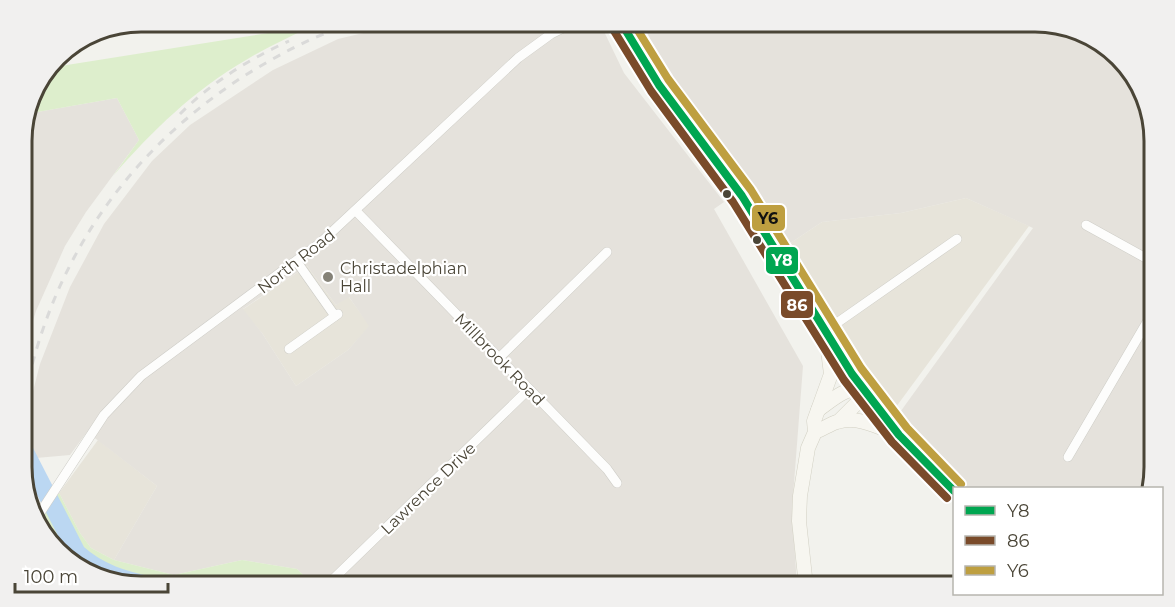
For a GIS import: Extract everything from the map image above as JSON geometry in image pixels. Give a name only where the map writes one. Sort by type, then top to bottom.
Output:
[{"type":"main road","points":[[627,32],[659,85],[742,196],[825,333],[862,389],[899,435],[953,491]]},
{"type":"main road","points":[[805,575],[799,521],[800,496],[808,448],[815,432],[818,410],[831,374],[825,333]]},
{"type":"main road","points":[[818,410],[846,391],[853,388],[862,389]]},
{"type":"main road","points":[[815,432],[839,421],[861,399],[862,389]]},
{"type":"main road","points":[[839,421],[868,423],[899,435]]},
{"type":"street","name":"North Road","points":[[41,510],[104,415],[141,376],[297,262],[356,211],[518,58],[555,32]]},
{"type":"street","name":"Millbrook Road","points":[[356,211],[607,469],[617,483]]},
{"type":"street","points":[[1086,225],[1144,257]]},
{"type":"street","points":[[825,333],[957,239]]},
{"type":"street","points":[[499,358],[607,252]]},
{"type":"street","points":[[289,349],[337,314],[297,262]]},
{"type":"street","points":[[1068,457],[1144,327]]},
{"type":"street","name":"Lawrence Drive","points":[[337,576],[529,389]]},
{"type":"shaded area","points":[[368,32],[604,32],[624,73],[724,202],[714,209],[803,366],[792,509],[796,575],[304,576],[297,569],[242,560],[174,575],[114,560],[157,486],[87,432],[70,455],[36,458],[32,451],[32,395],[40,364],[70,287],[104,224],[152,161],[190,125],[273,70],[338,39]],"holes":[[[307,266],[336,305],[349,297],[369,326],[348,350],[296,386],[262,333],[243,309]]]},
{"type":"shaded area","points":[[647,32],[1042,32],[1070,37],[1106,58],[1129,86],[1143,126],[1144,467],[1142,487],[965,487],[898,415],[1033,228],[966,198],[901,213],[822,222],[789,244],[664,76]]},
{"type":"shaded area","points":[[117,98],[139,140],[86,212],[65,246],[32,324],[32,126],[35,112]]},
{"type":"shaded area","points":[[966,198],[1029,226],[896,407],[844,335],[789,244],[822,222],[901,213]]},
{"type":"shaded area","points":[[307,266],[336,305],[348,296],[370,326],[348,350],[296,386],[262,333],[242,310]]},
{"type":"shaded area","points":[[98,440],[157,486],[114,560],[91,548],[80,533],[59,493]]},
{"type":"green space","points":[[274,32],[299,32],[254,55],[209,84],[159,127],[113,176],[139,140],[117,98],[35,112],[43,92],[61,66]]},
{"type":"green space","points":[[59,493],[80,533],[91,548],[114,560],[174,575],[242,560],[297,569],[304,576],[126,575],[105,570],[80,557],[58,538],[44,516]]},
{"type":"waterway","points":[[32,465],[77,553],[85,560]]},
{"type":"railway","points":[[32,368],[50,310],[71,264],[96,221],[126,181],[160,143],[198,109],[270,60],[330,32]]},
{"type":"railway","points":[[180,114],[204,92],[231,73],[289,41]]},
{"type":"transit line","name":"86","points":[[615,32],[651,91],[733,202],[844,380],[892,442],[947,498]]},
{"type":"transit line","name":"Y8","points":[[627,32],[659,85],[742,196],[852,374],[899,435],[953,490]]},
{"type":"transit line","name":"Y6","points":[[639,32],[668,79],[751,190],[861,368],[907,428],[961,484]]},
{"type":"place","name":"Christadelphian Hall","points":[[328,277]]}]
